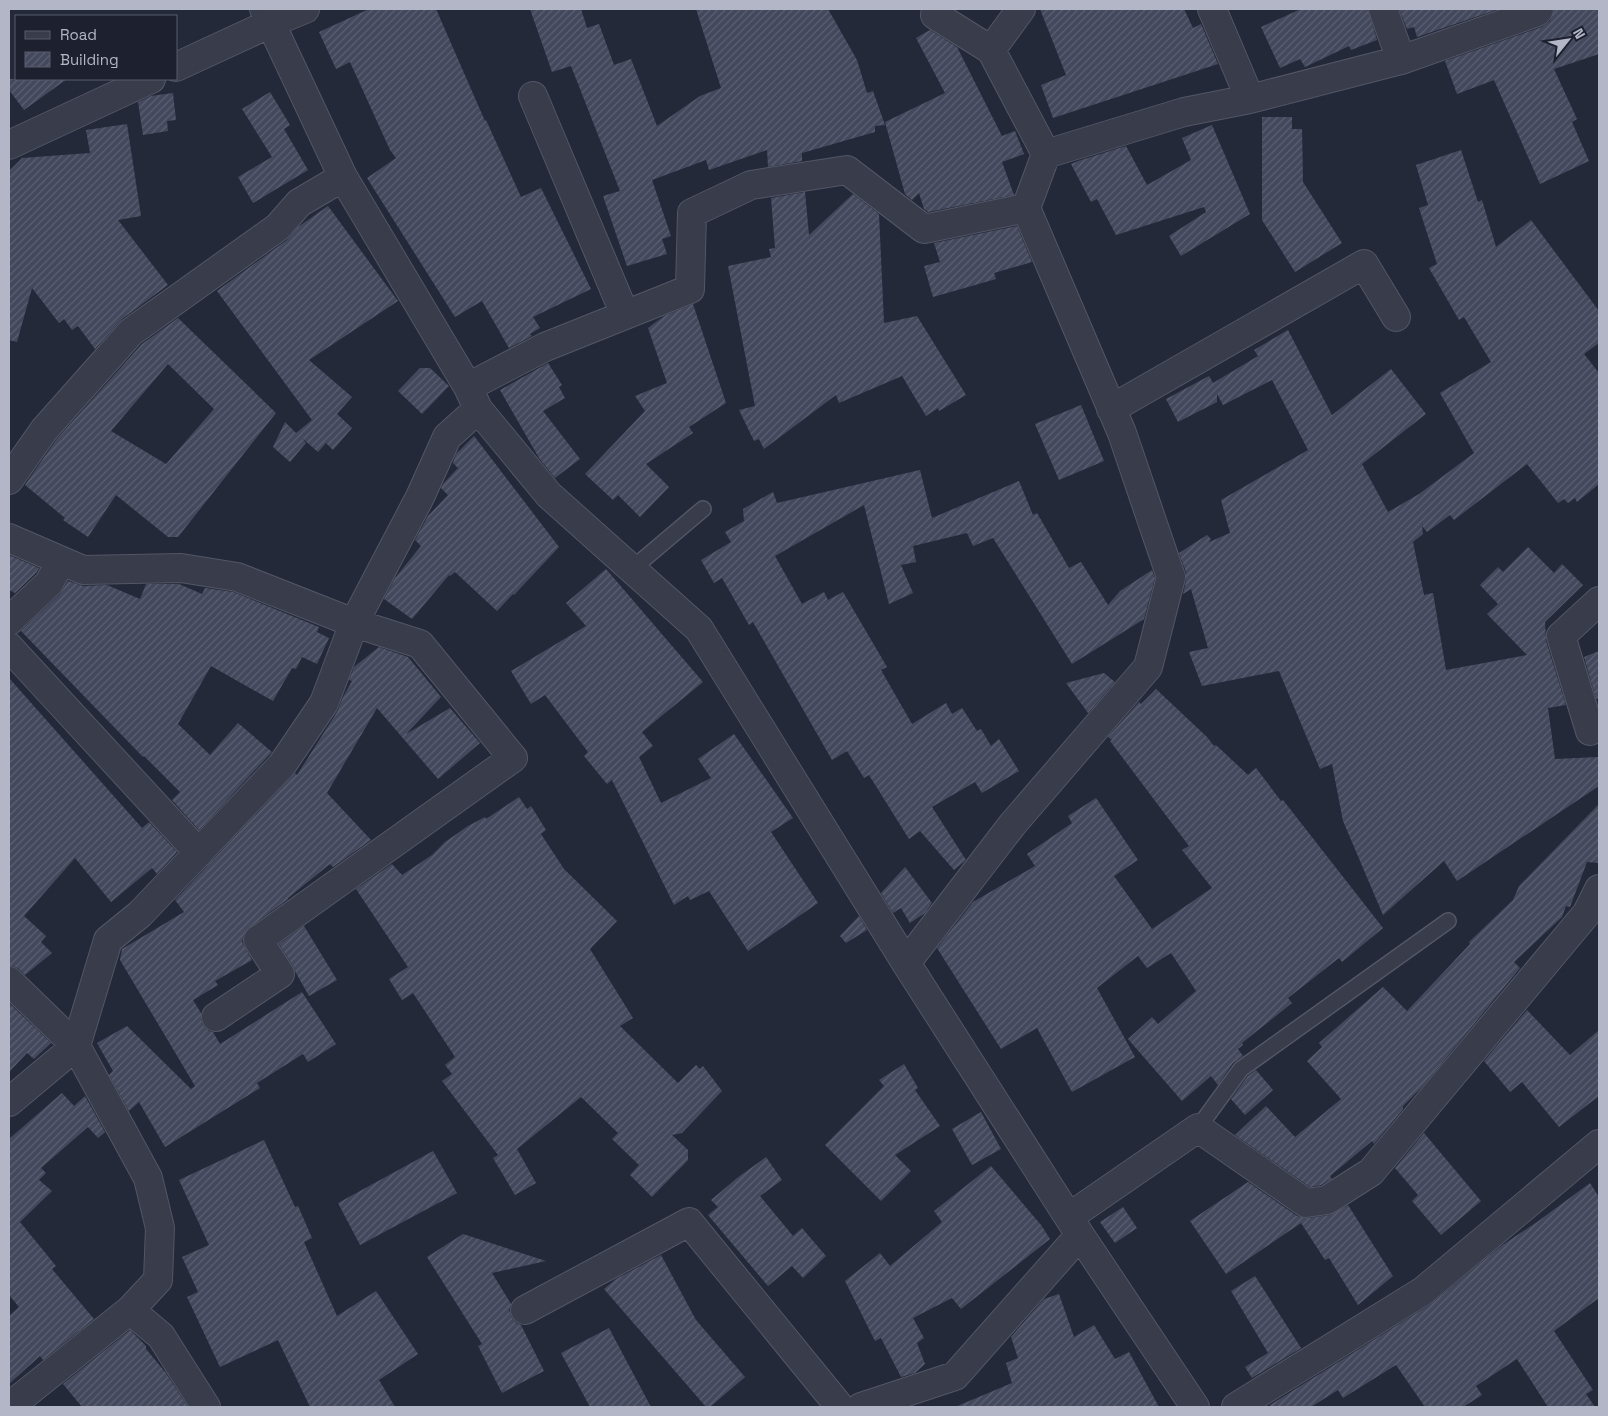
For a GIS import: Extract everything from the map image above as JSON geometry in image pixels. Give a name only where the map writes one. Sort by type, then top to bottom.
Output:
[{"type":"street","points":[[178,66],[268,16],[305,9]]},
{"type":"street","points":[[991,50],[1021,9]]},
{"type":"street","points":[[1212,9],[1250,99]]},
{"type":"street","points":[[1383,9],[1402,60]]},
{"type":"street","points":[[1046,154],[1184,112],[1250,99],[1402,60],[1537,10]]},
{"type":"street","points":[[906,963],[1012,825],[1148,667],[1171,577],[1122,433],[1026,208],[1046,154],[991,50],[935,15]]},
{"type":"street","points":[[268,16],[343,177],[473,398],[549,495],[699,629],[906,963],[1075,1226],[1195,1407]]},
{"type":"street","points":[[9,145],[149,80]]},
{"type":"street","points":[[533,96],[625,315]]},
{"type":"street","points":[[9,1102],[76,1046],[108,940],[140,914],[282,765],[324,703],[354,622],[420,496],[447,437],[473,398],[545,347],[690,289],[692,213],[751,185],[847,170],[924,229],[1026,208]]},
{"type":"street","points":[[9,480],[44,430],[131,332],[278,227],[299,203],[343,177]]},
{"type":"street","points":[[1111,409],[1364,264],[1396,317]]},
{"type":"street","points":[[9,538],[83,570],[181,568],[237,577],[354,622],[420,644],[514,758],[258,940],[280,974],[216,1017]]},
{"type":"street","points":[[9,621],[49,583],[61,560]]},
{"type":"street","points":[[1590,731],[1561,636],[1599,600]]},
{"type":"street","points":[[9,647],[198,853]]},
{"type":"street","points":[[861,1407],[955,1376],[1075,1226],[1198,1128],[1306,1203],[1327,1200],[1371,1172],[1587,913],[1599,889]]},
{"type":"street","points":[[9,981],[76,1046],[148,1178],[160,1228],[158,1280],[130,1310],[9,1407]]},
{"type":"street","points":[[1236,1407],[1423,1290],[1599,1144]]},
{"type":"street","points":[[525,1310],[689,1222],[840,1407]]},
{"type":"street","points":[[130,1310],[161,1336],[206,1407]]},
{"type":"lane","points":[[632,569],[703,509]]},
{"type":"lane","points":[[1198,1128],[1241,1069],[1448,921]]},
{"type":"building","points":[[369,9],[436,9],[521,197],[541,188],[591,289],[533,317],[540,328],[530,334],[532,336],[509,348],[482,301],[455,317],[367,178],[396,158],[390,150],[350,62],[336,69],[319,32]]},
{"type":"building","points":[[530,9],[581,9],[587,28],[599,24],[614,65],[631,59],[657,126],[700,96],[721,88],[696,9],[828,9],[857,60],[867,93],[873,91],[885,125],[875,126],[875,132],[802,153],[802,161],[768,167],[767,150],[709,170],[706,160],[652,180],[671,236],[662,239],[667,254],[627,266],[603,196],[620,191],[571,66],[552,72]]},
{"type":"building","points":[[1040,9],[1184,9],[1193,28],[1201,24],[1218,64],[1053,118],[1041,85],[1066,75]]},
{"type":"building","points":[[1301,9],[1368,9],[1377,40],[1351,50],[1349,46],[1305,67],[1300,59],[1280,68],[1261,27]]},
{"type":"building","points":[[1399,9],[1499,9],[1417,37],[1414,27],[1407,29]]},
{"type":"building","points":[[1554,9],[1599,9],[1599,54],[1554,69],[1577,119],[1572,122],[1589,161],[1540,184],[1494,80],[1457,94],[1445,61],[1542,27],[1550,21]]},
{"type":"building","points":[[930,30],[957,47],[1002,136],[1015,131],[1024,154],[1002,162],[1014,195],[928,212],[924,209],[919,193],[912,200],[905,194],[885,122],[945,93],[916,38]]},
{"type":"building","points":[[9,79],[66,80],[24,110],[9,90]]},
{"type":"building","points":[[270,92],[290,125],[284,129],[308,170],[253,203],[238,177],[272,157],[242,109]]},
{"type":"building","points":[[173,93],[176,120],[167,121],[168,131],[143,135],[138,102],[151,96]]},
{"type":"building","points":[[1262,117],[1292,117],[1292,129],[1302,129],[1303,182],[1342,243],[1295,272],[1262,220]]},
{"type":"building","points":[[127,124],[141,216],[118,220],[168,285],[122,319],[95,349],[78,326],[72,330],[64,319],[59,323],[32,288],[17,342],[9,340],[9,171],[22,158],[90,153],[86,130]]},
{"type":"building","points":[[1212,125],[1250,214],[1181,256],[1169,236],[1206,212],[1204,207],[1116,235],[1097,199],[1091,202],[1071,164],[1126,146],[1147,185],[1191,160],[1182,138]]},
{"type":"building","points":[[1461,150],[1478,202],[1482,200],[1496,247],[1531,220],[1599,311],[1599,343],[1584,354],[1599,373],[1599,484],[1577,502],[1575,498],[1568,503],[1564,499],[1558,503],[1527,464],[1454,520],[1450,515],[1427,532],[1422,526],[1423,534],[1413,542],[1424,595],[1433,593],[1446,670],[1527,655],[1487,614],[1498,604],[1480,585],[1498,567],[1503,572],[1528,547],[1554,573],[1562,564],[1583,585],[1545,622],[1546,641],[1566,705],[1548,708],[1555,759],[1599,757],[1599,786],[1457,881],[1444,861],[1383,915],[1343,821],[1332,764],[1320,769],[1279,671],[1202,686],[1189,652],[1208,648],[1191,589],[1183,594],[1186,572],[1179,553],[1207,535],[1211,539],[1209,542],[1230,533],[1221,500],[1308,450],[1272,380],[1223,405],[1217,394],[1217,402],[1178,422],[1166,399],[1209,376],[1213,383],[1258,356],[1254,350],[1288,330],[1332,415],[1391,369],[1426,414],[1362,464],[1388,512],[1419,494],[1474,453],[1440,393],[1491,362],[1464,317],[1459,320],[1429,268],[1437,264],[1419,208],[1428,205],[1416,165]]},
{"type":"building","points":[[805,192],[809,235],[853,194],[879,214],[884,323],[917,316],[966,395],[939,411],[938,408],[926,416],[902,376],[839,403],[836,395],[764,449],[759,439],[754,441],[739,410],[755,406],[728,266],[771,257],[769,249],[775,248],[771,198]]},
{"type":"building","points":[[328,206],[398,301],[309,360],[352,397],[337,414],[352,428],[333,450],[326,443],[318,452],[302,438],[306,443],[290,462],[273,447],[285,422],[296,433],[312,420],[217,291],[287,240],[298,227]]},
{"type":"building","points":[[1017,226],[1032,262],[994,273],[996,279],[933,297],[924,266],[940,262],[934,243]]},
{"type":"building","points":[[693,304],[726,403],[689,427],[693,433],[646,464],[669,487],[640,517],[618,495],[613,500],[585,474],[645,411],[635,396],[667,383],[648,328],[664,316]]},
{"type":"building","points":[[178,318],[276,413],[178,537],[168,537],[116,495],[88,537],[63,520],[65,518],[25,485],[56,440],[142,344]],"holes":[[[168,364],[214,409],[166,464],[111,431]]]},
{"type":"building","points":[[548,363],[562,385],[559,387],[565,398],[543,411],[580,459],[555,478],[539,458],[500,390]]},
{"type":"building","points":[[420,368],[430,368],[449,386],[422,414],[398,391]]},
{"type":"building","points":[[1081,405],[1104,461],[1059,480],[1035,424]]},
{"type":"building","points":[[474,436],[559,547],[497,611],[455,572],[449,575],[412,619],[384,599],[395,578],[421,546],[415,540],[428,516],[448,495],[441,488],[458,468],[453,463],[456,454]]},
{"type":"building","points":[[920,470],[932,518],[1019,481],[1033,515],[1037,513],[1069,568],[1081,562],[1108,605],[1120,591],[1152,570],[1155,578],[1144,619],[1072,664],[993,538],[973,546],[967,533],[913,546],[916,562],[901,565],[913,593],[889,604],[864,505],[775,556],[802,604],[824,592],[828,600],[843,592],[887,667],[881,670],[912,724],[946,703],[952,714],[962,708],[977,731],[981,729],[991,746],[999,739],[1019,771],[982,793],[975,782],[932,807],[966,860],[954,870],[920,831],[909,839],[869,775],[864,778],[847,751],[832,760],[753,622],[749,625],[722,578],[714,583],[701,560],[731,542],[725,532],[744,521],[743,509],[773,492],[777,503]]},
{"type":"building","points":[[9,555],[39,568],[15,593],[9,590]]},
{"type":"building","points":[[606,569],[703,682],[642,732],[653,746],[639,757],[661,803],[711,778],[698,759],[734,734],[793,818],[771,832],[818,903],[748,951],[709,891],[690,900],[688,896],[674,905],[612,780],[607,784],[584,756],[588,752],[545,695],[531,704],[511,671],[586,626],[566,603]]},
{"type":"building","points":[[68,581],[83,586],[107,585],[140,599],[146,584],[179,584],[202,594],[205,588],[233,592],[319,627],[317,632],[329,638],[317,664],[302,657],[296,669],[292,668],[273,701],[211,666],[178,724],[210,755],[238,723],[272,752],[199,830],[172,800],[180,792],[143,757],[21,631],[60,594]]},
{"type":"building","points":[[379,647],[408,657],[441,697],[406,734],[450,708],[480,743],[438,779],[377,708],[327,793],[371,840],[333,867],[330,864],[249,928],[244,934],[242,942],[252,960],[215,981],[218,985],[193,1000],[201,1013],[203,1025],[213,1032],[220,1044],[302,992],[336,1044],[308,1062],[303,1054],[257,1083],[260,1088],[165,1147],[139,1102],[129,1111],[109,1075],[113,1071],[97,1043],[127,1026],[191,1089],[195,1086],[120,960],[122,949],[184,912],[175,900],[295,773],[297,775],[337,712],[352,681],[349,680],[354,667]]},
{"type":"building","points":[[1599,651],[1599,698],[1596,699],[1584,657]]},
{"type":"building","points":[[1104,673],[1115,682],[1088,713],[1066,683]]},
{"type":"building","points":[[9,678],[142,828],[149,822],[177,852],[157,874],[152,868],[111,902],[75,858],[24,916],[46,936],[41,942],[52,953],[25,975],[19,969],[9,966]]},
{"type":"building","points":[[1156,689],[1207,737],[1214,746],[1216,745],[1248,775],[1256,768],[1383,928],[1342,962],[1339,958],[1288,998],[1292,1003],[1242,1043],[1243,1045],[1238,1049],[1243,1056],[1233,1063],[1218,1085],[1211,1076],[1182,1101],[1128,1039],[1152,1017],[1158,1024],[1196,991],[1171,953],[1147,968],[1138,956],[1097,988],[1135,1057],[1072,1092],[1037,1028],[1001,1049],[937,948],[973,902],[1035,866],[1027,854],[1072,823],[1068,816],[1096,798],[1138,860],[1114,876],[1152,929],[1212,888],[1182,850],[1189,846],[1108,737],[1139,702],[1141,704]]},
{"type":"building","points":[[519,797],[527,809],[531,806],[546,830],[541,834],[564,869],[617,921],[590,949],[633,1018],[620,1026],[678,1083],[696,1065],[700,1069],[703,1066],[722,1091],[682,1133],[672,1135],[688,1150],[688,1160],[652,1197],[630,1175],[639,1165],[612,1139],[618,1133],[581,1097],[517,1149],[536,1183],[515,1195],[493,1158],[498,1155],[442,1081],[452,1074],[445,1065],[455,1057],[413,993],[402,1000],[389,979],[408,967],[356,889],[392,864],[402,875],[432,855],[445,842],[468,826],[485,817],[486,819]]},
{"type":"building","points":[[1599,804],[1599,863],[1587,862],[1570,907],[1566,906],[1562,917],[1514,962],[1520,968],[1423,1086],[1403,1106],[1403,1109],[1374,1144],[1372,1141],[1330,1176],[1332,1179],[1321,1185],[1310,1187],[1235,1135],[1266,1106],[1295,1137],[1341,1099],[1307,1061],[1322,1047],[1319,1043],[1383,987],[1407,1011],[1470,944],[1469,942],[1513,900],[1519,886]]},
{"type":"building","points":[[905,867],[932,903],[925,913],[910,923],[901,908],[893,913],[881,893]]},
{"type":"building","points":[[859,916],[867,930],[846,943],[840,936]]},
{"type":"building","points":[[304,926],[337,980],[309,996],[279,944]]},
{"type":"building","points":[[9,1003],[51,1043],[34,1059],[27,1053],[9,1072]]},
{"type":"building","points":[[1527,1010],[1570,1055],[1599,1030],[1599,1096],[1559,1127],[1522,1082],[1510,1092],[1484,1061]]},
{"type":"building","points":[[904,1064],[918,1088],[915,1090],[940,1126],[895,1155],[911,1171],[881,1201],[825,1145],[884,1086],[879,1080]]},
{"type":"building","points":[[1256,1070],[1273,1090],[1245,1115],[1231,1099],[1248,1076]]},
{"type":"building","points":[[62,1093],[74,1106],[85,1096],[105,1132],[98,1138],[88,1127],[41,1168],[46,1173],[39,1180],[52,1191],[20,1222],[56,1266],[52,1269],[94,1319],[43,1360],[40,1356],[9,1384],[9,1316],[19,1307],[9,1295],[9,1139]]},
{"type":"building","points":[[981,1112],[1001,1149],[972,1165],[952,1129]]},
{"type":"building","points":[[1424,1133],[1481,1201],[1441,1235],[1412,1201],[1418,1195],[1395,1168]]},
{"type":"building","points":[[264,1140],[295,1207],[298,1206],[312,1238],[304,1242],[337,1316],[376,1291],[418,1354],[379,1380],[395,1407],[310,1407],[278,1340],[220,1367],[187,1297],[198,1292],[182,1257],[209,1245],[179,1180]]},
{"type":"building","points":[[433,1151],[457,1193],[360,1245],[338,1203]]},
{"type":"building","points":[[766,1157],[782,1180],[760,1196],[793,1236],[802,1228],[826,1256],[803,1278],[792,1266],[768,1286],[708,1215],[718,1207],[711,1200]]},
{"type":"building","points":[[991,1166],[1041,1225],[1050,1239],[961,1309],[952,1298],[913,1318],[924,1338],[917,1343],[925,1364],[915,1373],[901,1377],[881,1338],[875,1341],[845,1281],[880,1253],[890,1266],[942,1222],[934,1211]]},
{"type":"building","points":[[1248,1182],[1297,1216],[1308,1218],[1330,1215],[1348,1205],[1393,1276],[1358,1305],[1329,1258],[1325,1260],[1301,1223],[1226,1274],[1190,1221]]},
{"type":"building","points":[[1590,1183],[1599,1197],[1599,1298],[1554,1331],[1593,1390],[1586,1394],[1595,1407],[1548,1407],[1517,1359],[1476,1386],[1482,1395],[1463,1407],[1425,1407],[1396,1365],[1343,1398],[1338,1390],[1311,1407],[1271,1407],[1270,1405],[1431,1304],[1501,1246]]},
{"type":"building","points":[[1123,1207],[1137,1228],[1115,1243],[1100,1222]]},
{"type":"building","points":[[463,1234],[546,1261],[492,1273],[511,1304],[509,1310],[512,1318],[521,1325],[544,1371],[502,1393],[478,1346],[482,1344],[427,1257]]},
{"type":"building","points":[[661,1255],[696,1320],[745,1377],[710,1407],[706,1407],[604,1289],[616,1279]]},
{"type":"building","points":[[1255,1276],[1301,1348],[1252,1378],[1245,1367],[1268,1353],[1231,1291]]},
{"type":"building","points":[[1059,1294],[1074,1337],[1094,1325],[1115,1359],[1129,1352],[1159,1407],[955,1407],[1012,1383],[1006,1363],[1018,1358],[1011,1337],[1044,1299]]},
{"type":"building","points":[[609,1328],[651,1407],[590,1407],[561,1353]]},
{"type":"building","points":[[130,1330],[146,1346],[146,1349],[166,1373],[188,1407],[82,1407],[63,1384]]}]
